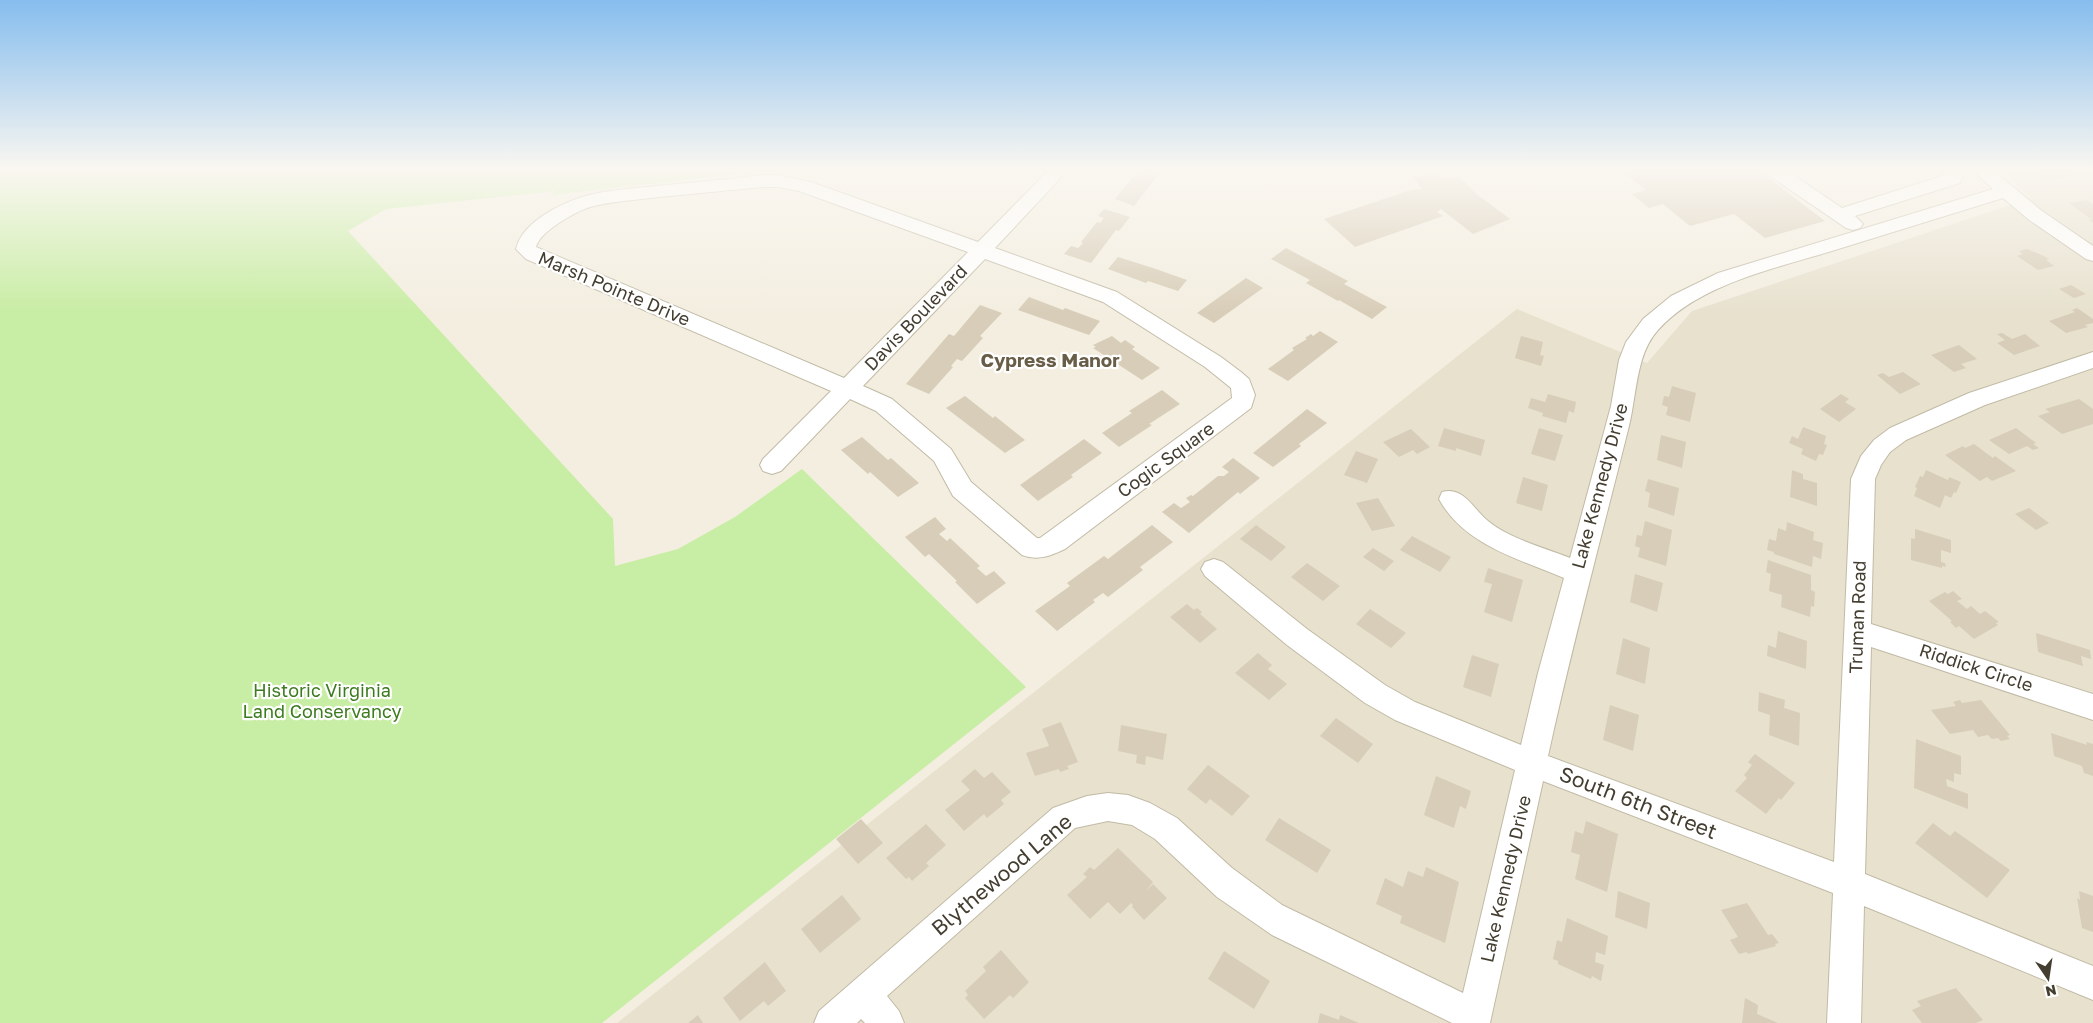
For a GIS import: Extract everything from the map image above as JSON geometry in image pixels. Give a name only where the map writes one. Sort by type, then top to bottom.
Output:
[{"type":"street","name":"Marsh Pointe Drive","points":[[556,218],[528,240],[526,249],[533,255],[848,388]]},
{"type":"street","name":"Marsh Pointe Drive","points":[[892,218],[981,250]]},
{"type":"street","name":"Davis Boulevard","points":[[772,465],[1012,218]]},
{"type":"street","points":[[1843,218],[1868,234]]},
{"type":"street","name":"Lake Kennedy Drive","points":[[1474,1019],[1577,572],[1623,406],[1630,360],[1637,342],[1651,324],[1678,301],[1725,278],[1919,218]]},
{"type":"street","points":[[2039,218],[2093,255]]},
{"type":"street","name":"Cogic Square","points":[[848,388],[889,409],[943,455],[962,489],[1025,545],[1036,549],[1056,542],[1243,402],[1244,394],[1233,377],[1124,304],[1093,289],[981,250]]},
{"type":"street","name":"Truman Road","points":[[1844,1023],[1863,480],[1870,462],[1882,446],[1898,434],[1977,399],[2093,360]]},
{"type":"street","points":[[1452,499],[1479,528],[1496,540],[1577,572]]},
{"type":"street","name":"South 6th Street","points":[[1214,569],[1297,637],[1375,694],[1405,711],[1532,763],[1850,884],[2093,983]]},
{"type":"street","name":"Riddick Circle","points":[[1858,631],[2093,707]]},
{"type":"street","name":"Blythewood Lane","points":[[832,1023],[1064,818],[1087,808],[1108,806],[1127,810],[1151,819],[1172,833],[1211,871],[1272,916],[1474,1019]]},
{"type":"street","points":[[863,995],[887,1023]]},
{"type":"shaded area","points":[[1972,218],[2093,218],[2093,1023],[617,1023],[1517,309],[1647,363],[1692,311]]},
{"type":"green space","name":"Historic Virginia Land Conservancy","points":[[0,218],[371,218],[348,231],[613,519],[615,566],[678,549],[735,517],[802,469],[1026,687],[602,1023],[0,1023]]},
{"type":"building","points":[[1104,218],[1129,218],[1119,231],[1116,230],[1091,263],[1064,254],[1071,246],[1078,248],[1097,222],[1100,223]]},
{"type":"building","points":[[1328,218],[1438,218],[1355,247],[1324,219]]},
{"type":"building","points":[[1452,218],[1510,219],[1473,234]]},
{"type":"building","points":[[1680,218],[1720,218],[1690,226]]},
{"type":"building","points":[[1739,218],[1821,218],[1825,221],[1765,238]]},
{"type":"building","points":[[1286,248],[1348,281],[1344,284],[1387,307],[1372,319],[1306,283],[1310,280],[1271,259]]},
{"type":"building","points":[[2027,249],[2049,259],[2046,260],[2054,266],[2038,270],[2017,256],[2023,254],[2019,251]]},
{"type":"building","points":[[1118,257],[1187,280],[1178,291],[1148,281],[1146,283],[1108,269]]},
{"type":"building","points":[[1246,278],[1263,288],[1214,323],[1197,313]]},
{"type":"building","points":[[2071,285],[2086,294],[2074,298],[2059,289]]},
{"type":"building","points":[[1029,297],[1100,321],[1089,335],[1018,310]]},
{"type":"building","points":[[980,305],[1002,313],[980,336],[983,338],[962,361],[957,359],[951,366],[953,367],[929,394],[906,384],[949,334],[954,336]]},
{"type":"building","points":[[2077,308],[2093,319],[2093,323],[2085,325],[2088,327],[2066,333],[2049,321],[2075,312],[2072,310]]},
{"type":"building","points":[[1320,331],[1338,342],[1288,381],[1268,369],[1294,350],[1292,348],[1307,339],[1305,338],[1311,334],[1313,336]]},
{"type":"building","points":[[2002,333],[2012,339],[2025,334],[2040,346],[2014,355],[1997,343],[2005,340],[1997,334]]},
{"type":"building","points":[[1112,336],[1121,343],[1125,340],[1135,347],[1132,349],[1160,368],[1142,380],[1093,348],[1096,347],[1093,345]]},
{"type":"building","points":[[1521,336],[1543,342],[1540,355],[1544,356],[1541,366],[1515,358]]},
{"type":"building","points":[[1959,345],[1977,359],[1961,364],[1966,368],[1954,372],[1931,355]]},
{"type":"building","points":[[1903,372],[1921,384],[1900,394],[1877,375],[1883,373],[1889,377]]},
{"type":"building","points":[[1672,386],[1696,393],[1690,422],[1666,415],[1668,407],[1662,405],[1664,396],[1669,397]]},
{"type":"building","points":[[1162,390],[1180,404],[1149,424],[1152,425],[1119,447],[1102,433],[1132,413],[1129,411]]},
{"type":"building","points":[[1548,394],[1576,402],[1574,413],[1569,411],[1566,423],[1542,416],[1543,413],[1528,408],[1531,398],[1545,402]]},
{"type":"building","points":[[1841,394],[1849,399],[1845,402],[1856,409],[1839,422],[1820,409]]},
{"type":"building","points":[[965,396],[993,418],[995,416],[1025,440],[1005,453],[946,408]]},
{"type":"building","points":[[2079,399],[2093,409],[2093,424],[2062,434],[2038,416],[2050,412],[2045,409]]},
{"type":"building","points":[[1307,409],[1327,423],[1299,444],[1301,446],[1273,467],[1253,453]]},
{"type":"building","points":[[1803,427],[1826,436],[1824,444],[1827,445],[1823,455],[1819,454],[1816,461],[1801,454],[1803,449],[1789,443],[1792,436],[1798,439]]},
{"type":"building","points":[[1444,428],[1485,440],[1481,456],[1456,448],[1456,451],[1438,446]]},
{"type":"building","points":[[1539,428],[1563,435],[1555,461],[1531,454]]},
{"type":"building","points":[[2016,428],[2036,443],[2033,444],[2039,448],[2033,450],[2027,446],[2009,454],[1989,440]]},
{"type":"building","points":[[1411,429],[1430,447],[1417,454],[1413,450],[1399,457],[1383,442]]},
{"type":"building","points":[[1661,435],[1686,442],[1682,468],[1657,460]]},
{"type":"building","points":[[862,437],[888,460],[891,458],[919,483],[898,497],[870,472],[868,474],[841,450]]},
{"type":"building","points":[[1084,439],[1102,453],[1071,475],[1073,477],[1038,501],[1020,485]]},
{"type":"building","points":[[1974,444],[1993,458],[1995,456],[2016,471],[1992,481],[1987,477],[1980,481],[1945,455],[1963,446],[1965,448]]},
{"type":"building","points":[[1356,451],[1378,459],[1367,483],[1344,475]]},
{"type":"building","points":[[1233,458],[1260,478],[1240,494],[1238,492],[1189,533],[1162,512],[1174,503],[1181,508],[1190,502],[1186,498],[1191,495],[1193,496],[1218,476],[1224,476],[1229,472],[1222,467]]},
{"type":"building","points":[[1792,470],[1803,474],[1803,479],[1817,483],[1817,506],[1790,497]]},
{"type":"building","points":[[1926,470],[1948,480],[1949,477],[1961,482],[1956,493],[1954,492],[1951,498],[1945,495],[1940,508],[1914,496],[1917,488],[1915,487],[1920,476],[1923,477]]},
{"type":"building","points":[[1523,477],[1548,485],[1542,511],[1516,503]]},
{"type":"building","points":[[1648,479],[1679,488],[1674,516],[1648,507],[1650,493],[1645,491]]},
{"type":"building","points":[[1378,498],[1395,526],[1372,531],[1356,503]]},
{"type":"building","points":[[2029,508],[2049,523],[2036,530],[2015,514]]},
{"type":"building","points":[[935,517],[946,529],[939,534],[947,541],[950,538],[980,566],[977,568],[986,576],[994,571],[1006,583],[977,604],[955,582],[957,581],[929,554],[925,557],[905,537]]},
{"type":"building","points":[[1645,521],[1672,530],[1666,566],[1638,557],[1640,548],[1635,546],[1637,535],[1642,536]]},
{"type":"building","points":[[1787,522],[1814,532],[1813,540],[1823,543],[1821,559],[1813,556],[1812,567],[1767,550],[1769,539],[1776,541],[1778,528],[1786,531]]},
{"type":"building","points":[[1152,525],[1173,542],[1140,567],[1143,570],[1108,597],[1103,593],[1093,600],[1095,602],[1057,631],[1035,611],[1070,586],[1067,583],[1104,556],[1108,559]]},
{"type":"building","points":[[1256,525],[1286,547],[1271,561],[1240,539]]},
{"type":"building","points":[[1915,529],[1951,540],[1951,553],[1941,550],[1941,562],[1945,563],[1946,567],[1942,566],[1942,568],[1911,560],[1911,538],[1915,539]]},
{"type":"building","points":[[1412,536],[1451,557],[1440,572],[1400,550]]},
{"type":"building","points":[[1373,548],[1394,561],[1384,571],[1363,557]]},
{"type":"building","points":[[1768,560],[1811,575],[1811,590],[1815,592],[1814,607],[1811,606],[1810,617],[1781,607],[1782,595],[1769,591],[1771,574],[1766,572]]},
{"type":"building","points":[[1307,563],[1340,586],[1323,601],[1291,577]]},
{"type":"building","points":[[1488,568],[1523,580],[1512,622],[1484,612],[1492,584],[1484,582]]},
{"type":"building","points":[[1635,574],[1663,583],[1657,612],[1630,602]]},
{"type":"building","points":[[1953,591],[1962,599],[1957,601],[1967,609],[1971,606],[1980,614],[1985,611],[1999,622],[1996,623],[1998,625],[1974,639],[1959,626],[1956,628],[1950,622],[1952,621],[1929,601],[1945,592],[1948,594]]},
{"type":"building","points":[[1187,604],[1194,610],[1197,608],[1202,612],[1200,614],[1217,629],[1200,643],[1170,617]]},
{"type":"building","points":[[1370,609],[1406,633],[1391,648],[1356,624]]},
{"type":"building","points":[[1778,631],[1807,641],[1806,669],[1767,656],[1768,645],[1776,648]]},
{"type":"building","points":[[2036,633],[2090,650],[2091,659],[2081,656],[2083,666],[2038,652]]},
{"type":"building","points":[[1623,638],[1650,648],[1645,684],[1616,674]]},
{"type":"building","points":[[1258,653],[1272,665],[1268,669],[1287,684],[1269,700],[1235,673]]},
{"type":"building","points":[[1472,655],[1499,664],[1491,697],[1463,687]]},
{"type":"building","points":[[1759,692],[1785,700],[1784,708],[1800,713],[1799,746],[1769,735],[1770,715],[1758,711]]},
{"type":"building","points":[[1960,700],[1962,703],[1981,700],[2010,735],[2007,736],[2010,739],[2001,741],[1998,738],[1992,739],[1988,735],[1978,737],[1973,730],[1950,734],[1931,710],[1956,706],[1953,702]]},
{"type":"building","points":[[1610,705],[1639,715],[1633,751],[1603,740]]},
{"type":"building","points":[[1336,718],[1373,744],[1358,763],[1320,736]]},
{"type":"building","points":[[1061,722],[1078,762],[1067,766],[1069,769],[1060,772],[1059,769],[1035,776],[1026,753],[1049,746],[1042,729]]},
{"type":"building","points":[[1121,725],[1167,734],[1163,760],[1146,756],[1145,765],[1136,763],[1137,755],[1118,751]]},
{"type":"building","points":[[2051,733],[2087,745],[2086,742],[2093,744],[2093,776],[2084,773],[2082,766],[2054,756]]},
{"type":"building","points":[[1916,739],[1961,756],[1961,775],[1954,773],[1954,782],[1946,779],[1947,786],[1968,794],[1968,809],[1914,788]]},
{"type":"building","points":[[1755,754],[1795,783],[1766,814],[1735,791],[1747,778],[1744,775],[1752,765],[1748,762]]},
{"type":"building","points":[[1208,765],[1250,796],[1232,816],[1210,799],[1206,804],[1187,789]]},
{"type":"building","points":[[975,769],[984,778],[992,772],[1011,792],[1001,800],[1004,804],[987,818],[984,814],[964,831],[945,810],[970,790],[961,781]]},
{"type":"building","points":[[1436,776],[1471,791],[1466,809],[1460,806],[1454,828],[1424,815]]},
{"type":"building","points":[[1279,818],[1331,850],[1317,873],[1265,840]]},
{"type":"building","points":[[861,819],[883,843],[858,864],[836,839]]},
{"type":"building","points":[[1586,821],[1618,834],[1607,892],[1575,879],[1580,855],[1571,852],[1575,831],[1583,834]]},
{"type":"building","points":[[1933,823],[1950,836],[1955,831],[2010,870],[1987,898],[1915,843]]},
{"type":"building","points":[[926,824],[946,845],[926,863],[929,866],[912,881],[909,877],[906,879],[886,858]]},
{"type":"building","points":[[1118,848],[1153,882],[1145,892],[1153,884],[1167,898],[1144,920],[1132,907],[1131,903],[1120,914],[1108,902],[1090,919],[1067,895],[1087,877],[1083,874],[1090,867],[1094,870]]},
{"type":"building","points":[[1426,867],[1459,882],[1445,943],[1400,923],[1402,916],[1376,904],[1385,878],[1403,887],[1408,871],[1423,877]]},
{"type":"building","points":[[1618,891],[1650,903],[1647,929],[1615,917]]},
{"type":"building","points":[[2079,891],[2093,896],[2093,932],[2082,928],[2077,898],[2080,900]]},
{"type":"building","points":[[842,895],[861,919],[820,953],[801,929]]},
{"type":"building","points":[[1747,903],[1768,935],[1772,934],[1779,943],[1775,944],[1776,946],[1748,954],[1747,952],[1739,954],[1730,940],[1738,937],[1721,910]]},
{"type":"building","points":[[1567,918],[1608,936],[1605,955],[1596,952],[1595,962],[1604,965],[1601,981],[1592,976],[1591,979],[1558,964],[1558,961],[1553,959],[1557,940],[1562,942]]},
{"type":"building","points":[[1001,950],[1029,982],[1013,998],[1010,995],[984,1019],[965,998],[968,995],[965,991],[986,971],[983,967]]},
{"type":"building","points":[[1224,951],[1270,981],[1254,1009],[1208,979]]},
{"type":"building","points":[[765,962],[786,991],[768,1006],[764,1001],[740,1021],[723,998]]},
{"type":"building","points":[[1956,988],[1983,1020],[1976,1023],[1922,1023],[1912,1010],[1921,1006],[1917,1001]]},
{"type":"building","points":[[1745,998],[1758,1005],[1757,1014],[1778,1023],[1742,1023]]},
{"type":"building","points":[[1320,1013],[1339,1020],[1340,1015],[1359,1023],[1318,1023]]},
{"type":"building","points":[[698,1015],[703,1023],[688,1023]]},
{"type":"district","name":"Cypress Manor","points":[[1050,360]]}]
